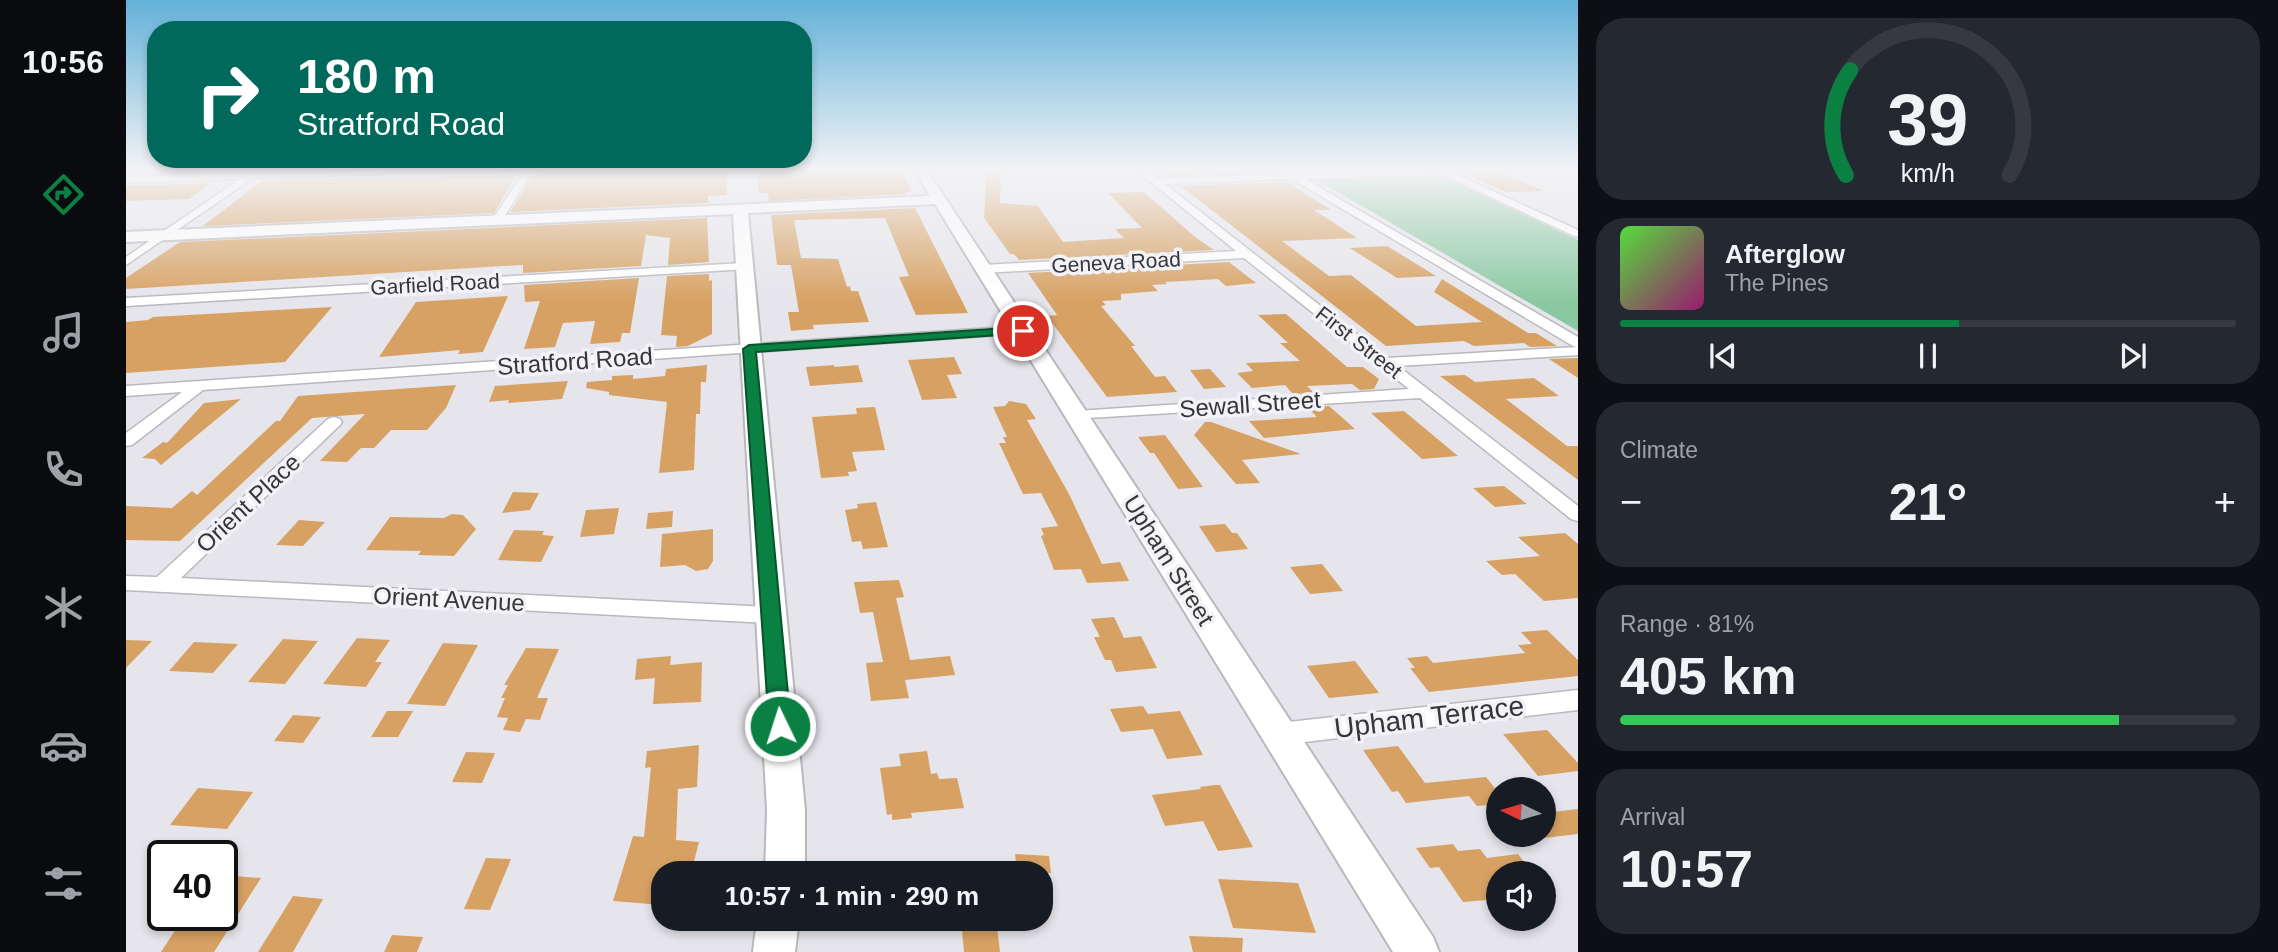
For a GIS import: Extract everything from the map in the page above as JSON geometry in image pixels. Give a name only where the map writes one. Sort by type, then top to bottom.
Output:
[{"type":"street","points":[[126,262],[196,213]]},
{"type":"street","points":[[497,220],[501,213]]},
{"type":"street","points":[[126,237],[630,213]]},
{"type":"street","points":[[740,213],[786,810],[785,861]]},
{"type":"street","name":"Upham Street","points":[[949,213],[1418,952]]},
{"type":"street","name":"First Street","points":[[1196,213],[1578,515]]},
{"type":"street","points":[[1358,213],[1578,343]]},
{"type":"street","points":[[1533,213],[1578,234]]},
{"type":"street","name":"Geneva Road","points":[[985,269],[1248,254]]},
{"type":"street","name":"Garfield Road","points":[[126,302],[744,267]]},
{"type":"street","name":"Stratford Road","points":[[126,391],[1023,331]]},
{"type":"street","points":[[1384,362],[1578,351]]},
{"type":"street","points":[[126,441],[200,386]]},
{"type":"street","name":"Sewall Street","points":[[1077,416],[1423,393]]},
{"type":"street","name":"Orient Place","points":[[162,584],[334,422]]},
{"type":"street","name":"Orient Avenue","points":[[126,583],[771,615]]},
{"type":"street","name":"Upham Terrace","points":[[1279,734],[1578,700]]},
{"type":"street","points":[[774,952],[777,931]]},
{"type":"green space","points":[[1375,213],[1521,213],[1578,240],[1578,331]]},
{"type":"building","points":[[219,213],[484,213],[203,226]]},
{"type":"building","points":[[918,213],[968,313],[916,315],[899,277],[909,276],[885,218],[794,220],[801,258],[838,259],[847,287],[850,286],[851,291],[858,291],[869,322],[813,325],[814,329],[791,331],[788,312],[799,312],[791,265],[777,265],[771,215]]},
{"type":"building","points":[[984,213],[1043,213],[1063,242],[1124,238],[1115,229],[1142,228],[1128,213],[1168,213],[1214,250],[1019,260],[1014,254],[1010,254],[984,218]]},
{"type":"building","points":[[1216,213],[1319,213],[1357,238],[1282,241],[1329,276],[1351,275],[1416,326],[1482,322],[1434,292],[1442,279],[1528,333],[1536,333],[1557,346],[1530,347],[1524,343],[1474,346],[1464,341],[1386,346]]},
{"type":"building","points":[[707,218],[709,262],[668,265],[670,238],[646,235],[641,266],[523,273],[523,265],[126,289],[126,278],[180,242]]},
{"type":"building","points":[[1387,246],[1436,276],[1397,278],[1350,248]]},
{"type":"building","points":[[1229,262],[1256,283],[1226,286],[1218,279],[1165,282],[1167,284],[1152,285],[1158,291],[1121,294],[1121,300],[1102,301],[1106,305],[1101,306],[1135,346],[1131,346],[1155,377],[1165,376],[1177,392],[1107,397],[1047,316],[1057,315],[1028,273]]},
{"type":"building","points":[[709,274],[709,281],[712,280],[712,334],[688,346],[676,347],[677,336],[661,335],[667,276]]},
{"type":"building","points":[[639,278],[630,333],[622,333],[620,342],[590,344],[595,321],[563,323],[555,347],[524,349],[540,301],[525,302],[524,285]]},
{"type":"building","points":[[508,296],[483,352],[458,354],[460,350],[379,357],[416,302]]},
{"type":"building","points":[[332,307],[285,362],[126,373],[126,322],[153,317]]},
{"type":"building","points":[[1286,314],[1347,367],[1363,367],[1379,379],[1374,389],[1360,390],[1352,384],[1307,386],[1314,393],[1293,394],[1285,385],[1252,388],[1237,373],[1253,371],[1246,363],[1300,361],[1280,343],[1288,343],[1258,315]]},
{"type":"building","points":[[954,357],[962,374],[947,375],[957,398],[922,400],[908,360]]},
{"type":"building","points":[[1577,358],[1578,378],[1549,359]]},
{"type":"building","points":[[707,365],[706,382],[701,382],[700,414],[696,414],[694,470],[659,473],[667,402],[609,395],[609,392],[586,388],[587,382],[612,380],[612,376],[633,375],[633,379],[665,376],[666,369]]},
{"type":"building","points":[[858,365],[863,382],[810,386],[806,367]]},
{"type":"building","points":[[1210,369],[1226,387],[1204,389],[1190,370]]},
{"type":"building","points":[[1465,375],[1475,382],[1534,378],[1559,396],[1506,399],[1567,446],[1578,446],[1578,480],[1440,376]]},
{"type":"building","points":[[568,381],[562,399],[489,402],[495,386]]},
{"type":"building","points":[[456,385],[446,408],[427,430],[391,430],[374,448],[361,448],[347,462],[320,461],[365,414],[312,418],[180,541],[126,540],[126,506],[172,508],[192,491],[197,495],[276,421],[280,421],[298,396]]},
{"type":"building","points":[[241,399],[161,465],[155,459],[142,458],[163,442],[167,443],[204,403]]},
{"type":"building","points":[[1009,401],[1026,404],[1036,419],[1027,420],[1069,494],[1102,564],[1120,562],[1129,581],[1087,583],[1081,569],[1054,570],[1041,536],[1044,535],[1041,528],[1058,526],[1041,493],[1023,494],[999,443],[1006,443],[1003,437],[1007,437],[993,407],[1005,406]]},
{"type":"building","points":[[1329,406],[1355,429],[1264,438],[1249,421],[1317,417],[1307,407]]},
{"type":"building","points":[[875,407],[885,450],[852,452],[857,471],[848,472],[849,476],[821,478],[812,417],[857,414],[856,408]]},
{"type":"building","points":[[1404,411],[1458,456],[1422,459],[1371,413]]},
{"type":"building","points":[[1205,422],[1301,454],[1242,460],[1260,483],[1236,484],[1194,435]]},
{"type":"building","points":[[1165,435],[1203,487],[1178,489],[1154,453],[1150,453],[1138,437]]},
{"type":"building","points":[[1504,486],[1527,504],[1495,507],[1473,488]]},
{"type":"building","points":[[513,492],[539,493],[530,510],[502,513]]},
{"type":"building","points":[[876,502],[888,547],[863,549],[861,541],[852,542],[845,510],[858,508],[857,504]]},
{"type":"building","points":[[619,508],[614,534],[580,537],[586,510]]},
{"type":"building","points":[[673,511],[672,527],[646,529],[648,513]]},
{"type":"building","points":[[452,514],[463,515],[476,529],[454,556],[418,555],[421,551],[366,550],[390,517],[444,518]]},
{"type":"building","points":[[299,520],[325,522],[303,546],[276,545]]},
{"type":"building","points":[[1225,524],[1232,533],[1237,533],[1248,549],[1216,552],[1199,526]]},
{"type":"building","points":[[713,529],[713,561],[708,569],[696,571],[685,565],[660,567],[662,534]]},
{"type":"building","points":[[514,530],[544,531],[542,535],[554,536],[541,562],[498,560]]},
{"type":"building","points":[[1565,533],[1578,544],[1578,598],[1544,601],[1515,574],[1502,575],[1486,561],[1540,556],[1518,537]]},
{"type":"building","points":[[1322,564],[1343,591],[1310,594],[1290,567]]},
{"type":"building","points":[[899,580],[904,597],[896,598],[910,660],[950,656],[955,675],[905,680],[909,698],[871,701],[866,663],[883,662],[873,612],[860,613],[854,582]]},
{"type":"building","points":[[1114,617],[1124,638],[1141,636],[1157,668],[1116,672],[1111,660],[1105,660],[1094,637],[1100,637],[1091,619]]},
{"type":"building","points":[[1547,630],[1578,660],[1578,676],[1429,692],[1410,668],[1415,668],[1407,658],[1427,656],[1433,663],[1525,653],[1518,645],[1532,644],[1521,632]]},
{"type":"building","points":[[357,638],[390,640],[375,662],[382,662],[366,687],[323,684]]},
{"type":"building","points":[[283,639],[318,641],[285,684],[248,682]]},
{"type":"building","points":[[126,640],[152,641],[126,668]]},
{"type":"building","points":[[194,642],[238,644],[213,673],[169,671]]},
{"type":"building","points":[[443,643],[478,645],[445,706],[407,704]]},
{"type":"building","points":[[526,648],[559,649],[537,698],[548,698],[540,720],[526,719],[520,732],[503,730],[508,718],[497,717],[505,698],[501,698],[508,685],[504,685]]},
{"type":"building","points":[[671,656],[670,665],[702,662],[701,702],[653,704],[655,678],[635,680],[637,659]]},
{"type":"building","points":[[1355,661],[1379,693],[1329,698],[1307,666]]},
{"type":"building","points":[[1143,706],[1148,714],[1180,711],[1203,755],[1167,759],[1153,729],[1121,732],[1110,709]]},
{"type":"building","points":[[387,711],[413,711],[398,737],[371,737]]},
{"type":"building","points":[[293,715],[321,717],[303,743],[274,741]]},
{"type":"building","points":[[1547,730],[1578,763],[1578,771],[1538,776],[1503,734]]},
{"type":"building","points":[[699,745],[697,787],[678,789],[676,840],[699,842],[694,861],[651,861],[651,904],[613,901],[633,836],[644,837],[651,767],[645,768],[647,751]]},
{"type":"building","points":[[1398,746],[1425,783],[1486,777],[1486,805],[1477,806],[1469,796],[1406,803],[1398,791],[1392,792],[1363,750]]},
{"type":"building","points":[[927,751],[931,774],[937,773],[939,779],[957,778],[964,808],[911,813],[912,818],[892,820],[892,814],[887,815],[880,768],[901,766],[899,754]]},
{"type":"building","points":[[466,752],[495,753],[482,783],[452,782]]},
{"type":"building","points":[[1220,785],[1253,847],[1218,851],[1203,821],[1165,826],[1152,795]]},
{"type":"building","points":[[198,788],[253,792],[227,829],[170,825]]},
{"type":"building","points":[[1578,809],[1578,834],[1556,837],[1556,812]]},
{"type":"building","points":[[1453,844],[1458,851],[1480,849],[1487,858],[1518,854],[1523,861],[1486,861],[1486,900],[1463,902],[1439,867],[1430,868],[1416,848]]},
{"type":"building","points":[[1015,854],[1049,856],[1050,861],[1016,861]]},
{"type":"building","points":[[486,858],[511,859],[490,910],[464,909]]},
{"type":"building","points":[[238,876],[261,878],[238,914]]},
{"type":"building","points":[[1218,879],[1298,883],[1316,933],[1233,928]]},
{"type":"building","points":[[293,896],[323,899],[293,952],[258,952]]},
{"type":"building","points":[[175,931],[227,931],[214,952],[161,952]]},
{"type":"building","points":[[962,931],[997,931],[1000,952],[964,952]]},
{"type":"building","points":[[392,935],[423,937],[417,952],[384,952]]},
{"type":"building","points":[[1189,936],[1243,938],[1242,952],[1193,952]]},
{"type":"route","points":[[780,726],[749,349],[1023,331]]}]
